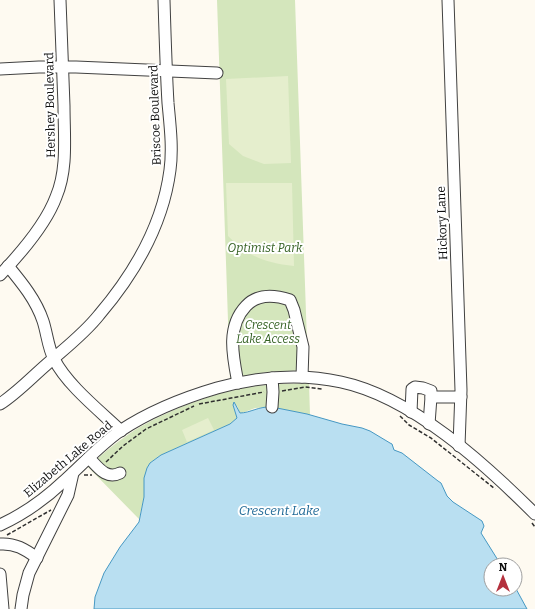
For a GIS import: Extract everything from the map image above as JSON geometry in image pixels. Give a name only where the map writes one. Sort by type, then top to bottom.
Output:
[{"type":"street","name":"Hershey Boulevard","points":[[0,275],[46,218],[57,196],[63,168],[64,144],[60,0]]},
{"type":"street","name":"Briscoe Boulevard","points":[[0,404],[24,385],[99,316],[140,256],[160,214],[166,193],[170,169],[171,146],[166,70],[164,0]]},
{"type":"street","name":"Hickory Lane","points":[[448,0],[461,397],[459,446]]},
{"type":"street","points":[[0,69],[63,67],[217,73]]},
{"type":"street","points":[[8,266],[28,291],[35,303],[42,319],[53,358],[62,373],[84,397],[121,430]]},
{"type":"street","points":[[238,383],[232,343],[235,323],[240,312],[251,300],[264,296],[279,297],[290,300],[303,347],[302,377]]},
{"type":"street","name":"Elizabeth Lake Road","points":[[0,525],[33,506],[56,489],[121,430],[146,416],[173,403],[206,391],[238,383],[272,378],[302,377],[323,378],[350,384],[382,396],[411,412],[459,446],[499,480],[531,516]]},
{"type":"street","points":[[272,378],[274,392],[272,407]]},
{"type":"street","points":[[411,412],[412,389],[415,387],[430,391],[429,424]]},
{"type":"street","points":[[430,397],[461,397]]},
{"type":"street","points":[[89,458],[105,474],[113,476],[120,473]]},
{"type":"street","points":[[21,609],[29,573],[62,509],[68,495],[73,473]]},
{"type":"street","points":[[3,539],[7,544],[22,548],[37,558]]},
{"type":"street","points":[[0,574],[3,609]]},
{"type":"path","points":[[70,487],[84,475],[92,475],[100,469],[123,446],[146,429],[197,405],[258,392],[274,392],[305,387],[327,389]]},
{"type":"path","points":[[398,415],[409,425],[432,438],[499,493]]},
{"type":"path","points":[[3,539],[46,512],[62,509]]},
{"type":"path","points":[[531,516],[535,526]]},
{"type":"green space","name":"Optimist Park","points":[[217,0],[295,0],[308,370],[268,372],[230,379]]},
{"type":"green space","points":[[288,76],[291,163],[264,164],[243,156],[229,144],[226,79]]},
{"type":"green space","points":[[226,183],[292,183],[294,266],[274,263],[258,258],[243,249],[228,236]]},
{"type":"green space","points":[[309,383],[310,415],[272,407],[255,408],[240,413],[237,406],[233,405],[237,418],[230,424],[161,455],[150,463],[144,483],[144,497],[139,519],[88,467],[118,442],[141,426],[186,405],[218,394],[248,387]]},
{"type":"green space","points":[[208,418],[214,430],[187,442],[182,430]]},
{"type":"water","name":"Crescent Lake","points":[[234,402],[240,413],[272,407],[307,414],[362,428],[392,444],[394,450],[402,453],[441,483],[447,496],[453,502],[482,521],[484,526],[481,533],[496,557],[483,557],[483,597],[520,597],[527,609],[94,609],[95,597],[104,573],[120,547],[139,522],[144,497],[144,478],[150,463],[161,455],[230,424],[237,418],[233,405]]},
{"type":"park label","name":"Crescent Lake Access","points":[[268,332]]}]
